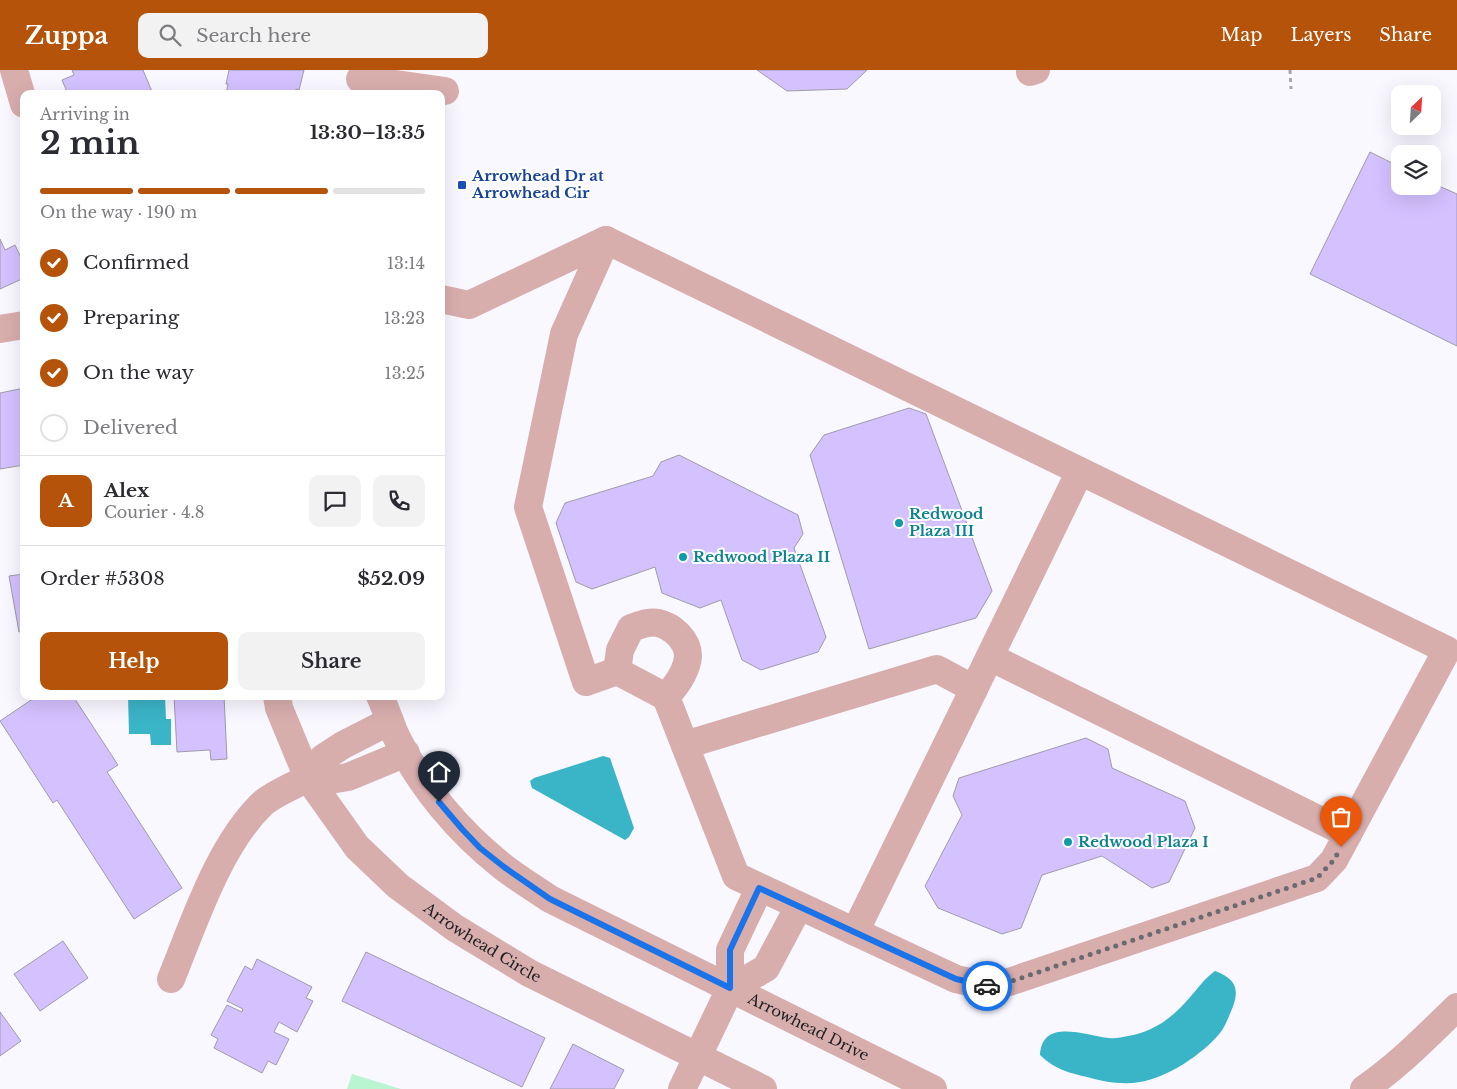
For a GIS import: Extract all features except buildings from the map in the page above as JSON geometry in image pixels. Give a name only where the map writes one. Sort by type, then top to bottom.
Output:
[{"type":"street","points":[[14,70],[20,90]]},
{"type":"street","points":[[359,81],[444,90]]},
{"type":"street","points":[[445,299],[469,305],[606,240]]},
{"type":"street","points":[[606,240],[1448,650],[1334,860],[1317,878],[1009,982],[987,986],[956,979],[736,876],[666,697],[617,671],[586,682],[528,507],[564,334],[606,240]]},
{"type":"street","points":[[0,329],[20,326]]},
{"type":"street","points":[[855,932],[1080,471]]},
{"type":"street","points":[[617,671],[620,650],[631,628],[644,623],[657,622],[671,628],[682,638],[688,654],[678,685],[666,697]]},
{"type":"street","points":[[990,657],[1348,834]]},
{"type":"street","points":[[685,745],[937,669],[974,688]]},
{"type":"street","name":"Arrowhead Circle","points":[[278,700],[279,708],[308,778],[358,847],[398,886],[455,928],[529,973],[763,1089]]},
{"type":"street","points":[[170,979],[220,862],[240,830],[263,803],[308,778],[323,758],[343,745],[385,708]]},
{"type":"street","name":"Arrowhead Drive","points":[[385,708],[406,753],[428,788],[462,829],[504,867],[550,899],[932,1089]]},
{"type":"street","points":[[308,778],[330,780],[348,777],[406,753]]},
{"type":"street","points":[[682,1089],[730,988],[730,950],[759,888]]},
{"type":"street","points":[[730,988],[766,968],[798,906]]},
{"type":"street","points":[[1364,1089],[1406,1056],[1457,1007]]},
{"type":"path","points":[[1290,70],[1291,89]]},
{"type":"green space","points":[[352,1074],[401,1089],[347,1089]]},
{"type":"water","points":[[128,700],[165,700],[166,719],[171,719],[171,745],[151,745],[150,734],[129,734]]},
{"type":"water","points":[[603,756],[610,758],[634,828],[625,840],[532,788],[530,781],[534,778]]},
{"type":"water","points":[[1215,971],[1232,981],[1236,990],[1234,1002],[1222,1031],[1194,1057],[1162,1076],[1140,1082],[1127,1083],[1100,1080],[1056,1067],[1040,1055],[1043,1043],[1048,1036],[1057,1032],[1078,1032],[1114,1038],[1147,1031],[1171,1017]]},
{"type":"way so far","points":[[987,986],[1009,982],[1317,878],[1334,860],[1341,847]]},
{"type":"place","name":"Arrowhead Dr at Arrowhead Cir","points":[[462,185]]},
{"type":"place","name":"Redwood Plaza III","points":[[899,523]]},
{"type":"place","name":"Redwood Plaza II","points":[[683,557]]},
{"type":"place","name":"Redwood Plaza I","points":[[1068,842]]},
{"type":"route","points":[[439,802],[480,848],[550,899],[730,988],[730,950],[759,888],[956,979],[987,986]]}]
